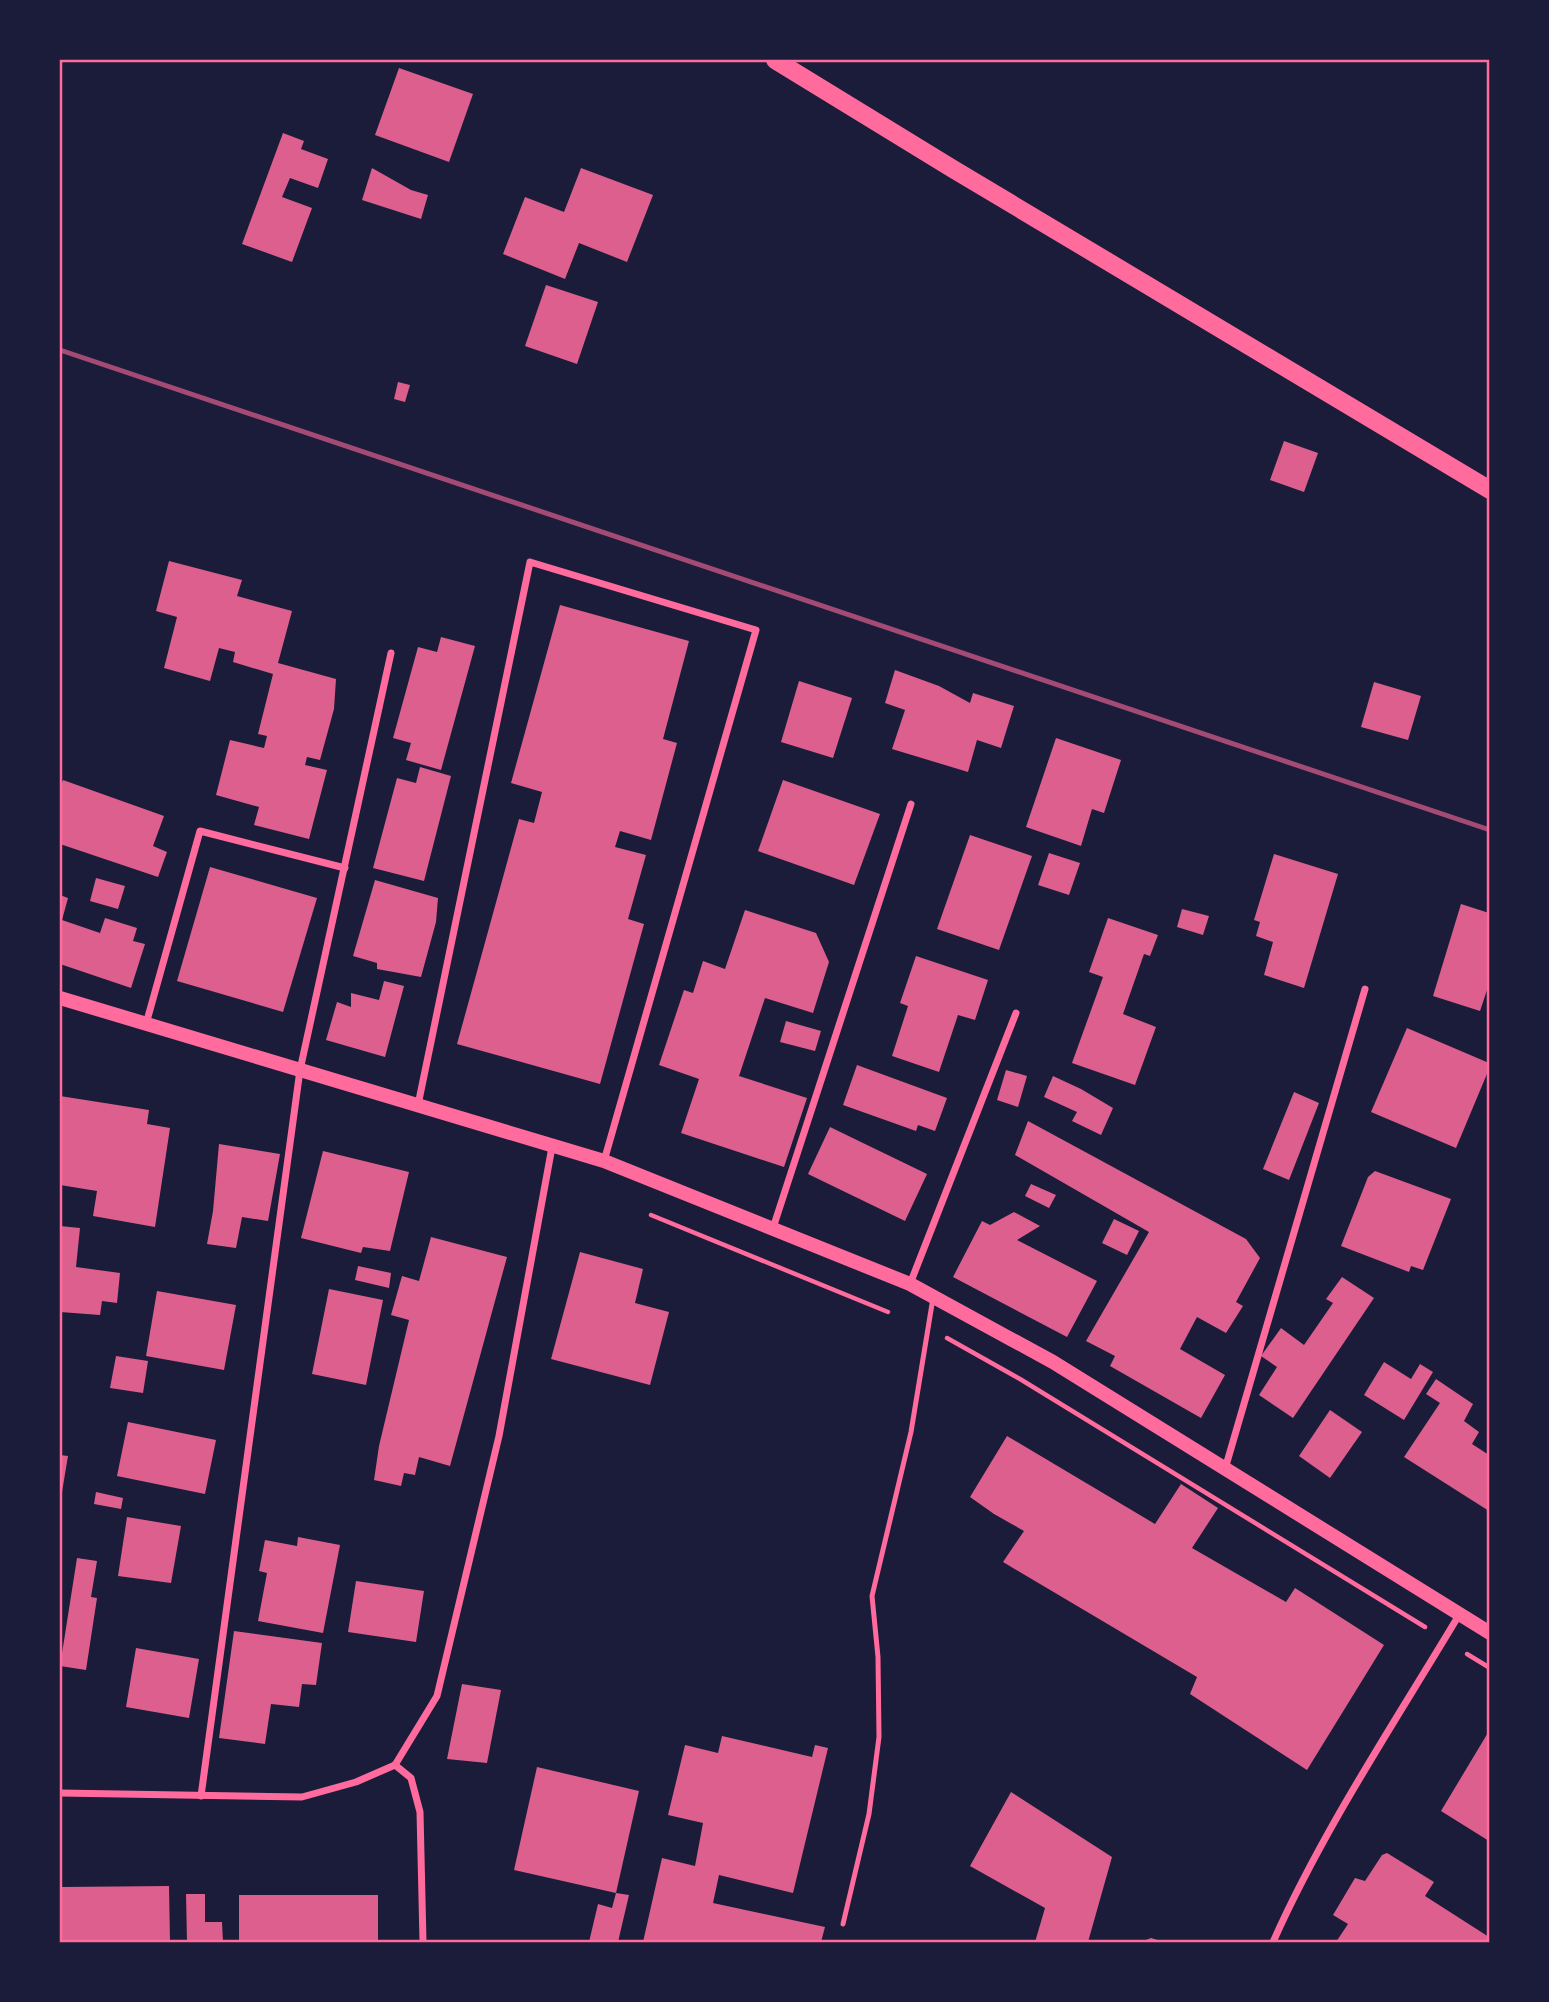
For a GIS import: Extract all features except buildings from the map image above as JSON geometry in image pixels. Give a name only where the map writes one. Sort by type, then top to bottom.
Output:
[{"type":"main road","points":[[775,60],[1489,490]]},
{"type":"main road","points":[[60,998],[604,1161],[910,1284],[1053,1362],[1489,1633]]},
{"type":"street","points":[[418,1106],[530,562],[756,630],[604,1161]]},
{"type":"street","points":[[201,1796],[300,1070],[391,653]]},
{"type":"street","points":[[773,1228],[911,803]]},
{"type":"street","points":[[145,1024],[200,831],[345,868]]},
{"type":"street","points":[[1225,1471],[1365,989]]},
{"type":"street","points":[[910,1284],[1016,1013]]},
{"type":"street","points":[[60,1793],[302,1797],[356,1782],[395,1765],[437,1696],[499,1436],[552,1147]]},
{"type":"street","points":[[1273,1942],[1292,1899],[1344,1805],[1459,1615]]},
{"type":"street","points":[[395,1765],[411,1778],[420,1812],[424,1942]]},
{"type":"lane","points":[[843,1924],[869,1814],[880,1737],[878,1657],[872,1596],[911,1432],[933,1298]]},
{"type":"path","points":[[651,1215],[888,1312]]},
{"type":"path","points":[[946,1338],[1020,1379],[1426,1628]]},
{"type":"path","points":[[1467,1654],[1489,1668]]},
{"type":"railway","points":[[60,350],[1490,830]]}]
